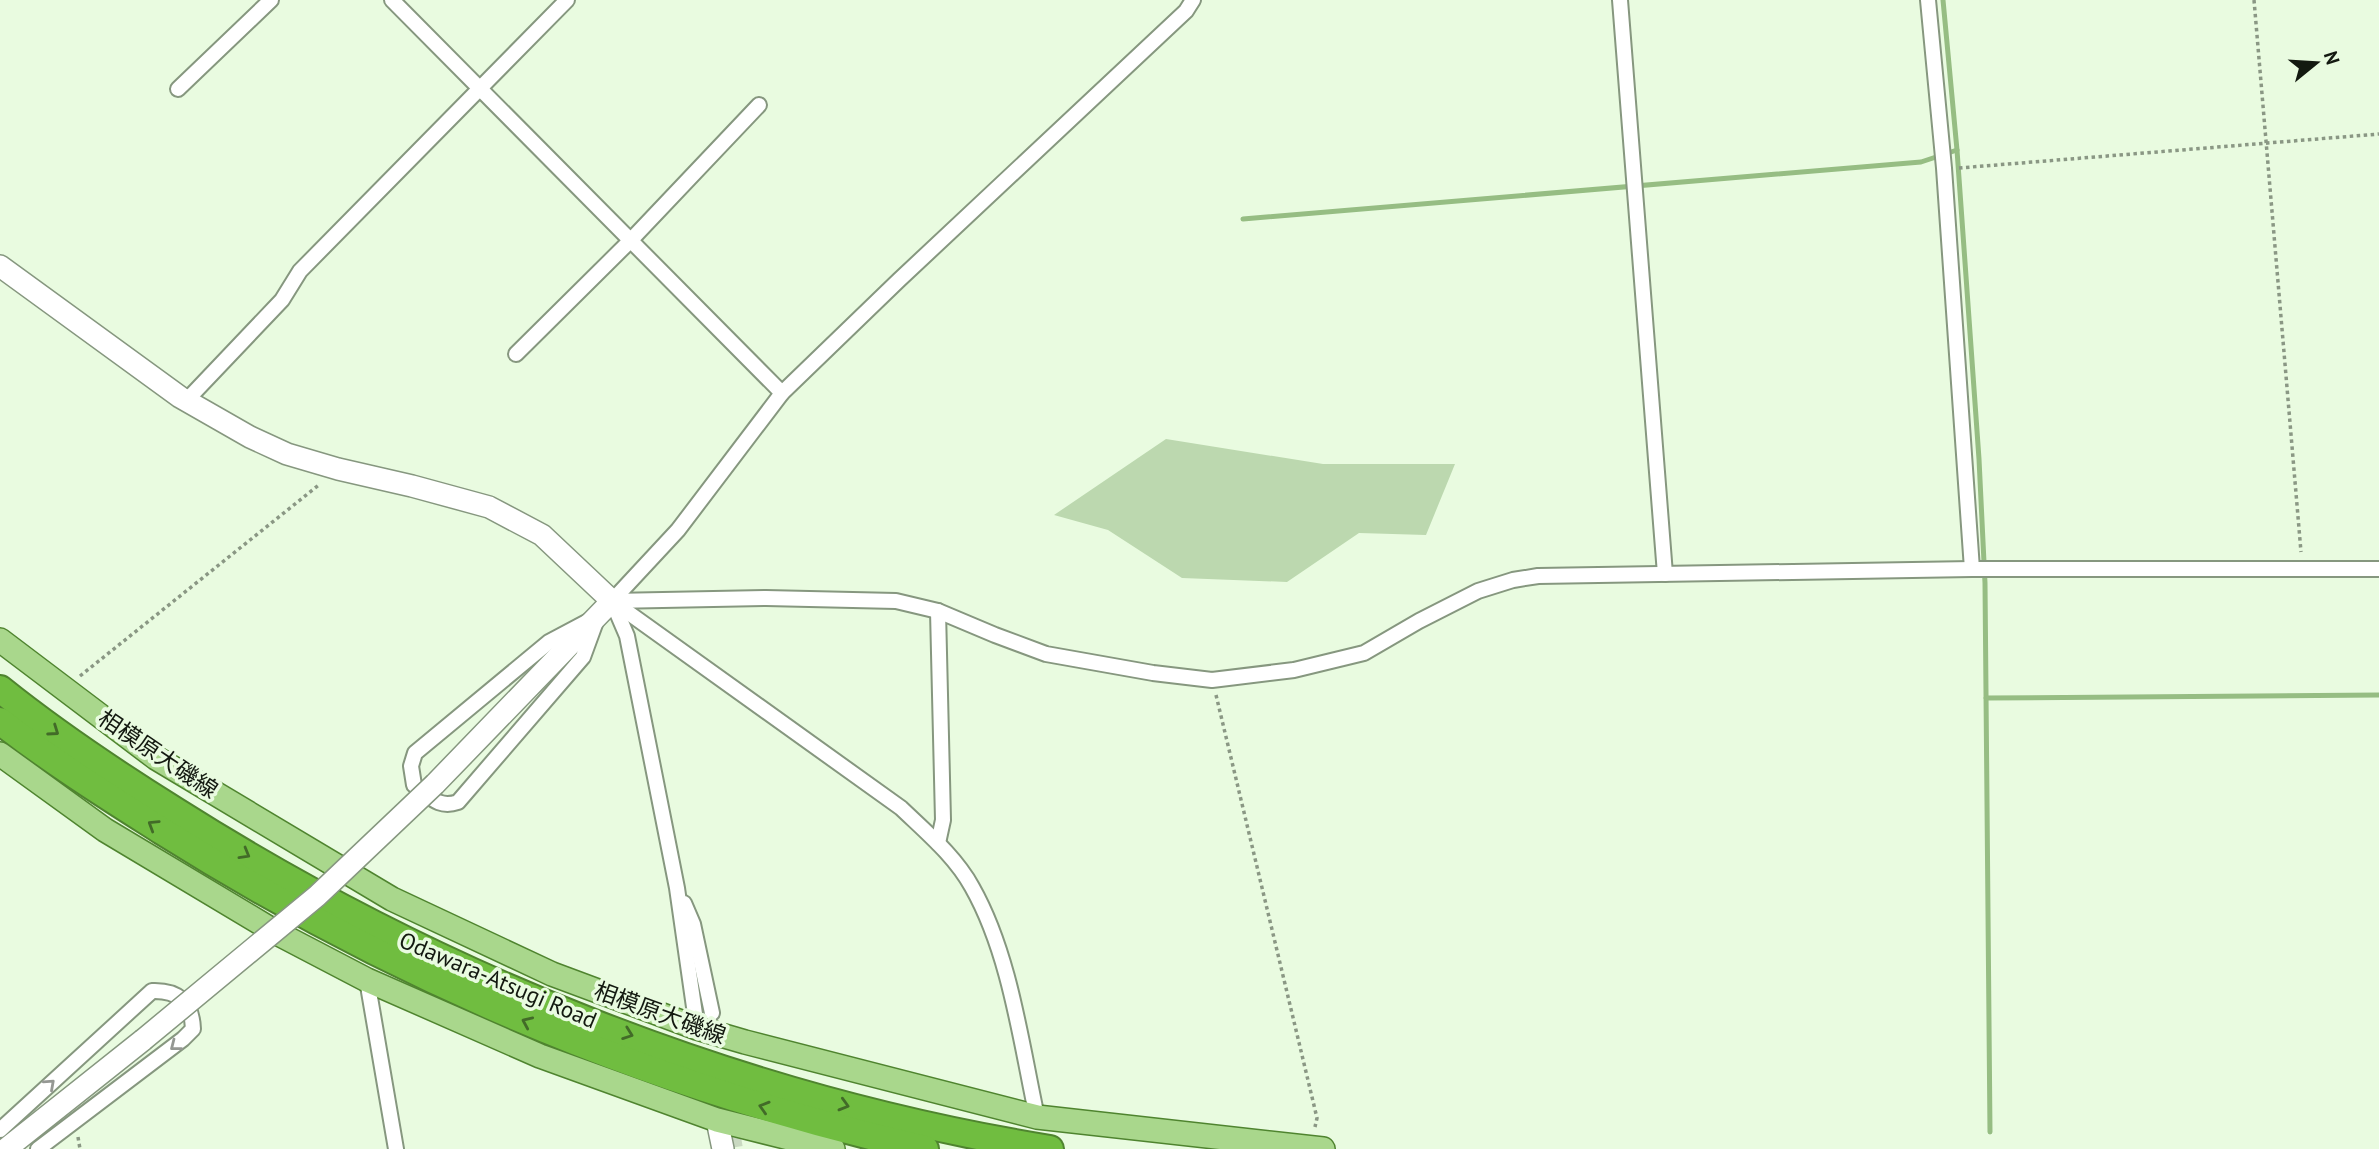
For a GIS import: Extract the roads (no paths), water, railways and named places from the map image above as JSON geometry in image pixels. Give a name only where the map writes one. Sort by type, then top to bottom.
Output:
[{"type":"highway","name":"Odawara-Atsugi Road","points":[[0,689],[126,780],[221,840],[331,903],[445,959],[563,1011],[707,1063],[852,1107],[1009,1143],[1049,1149]]},
{"type":"highway","name":"Odawara-Atsugi Road","points":[[0,721],[111,798],[206,859],[318,923],[421,976],[555,1034],[708,1090],[847,1131],[925,1149]]},
{"type":"main road","name":"相模原大磯線","points":[[0,640],[156,758],[392,898],[552,974],[705,1021],[744,1042],[1037,1117],[1238,1144],[1317,1148]]},
{"type":"main road","points":[[0,754],[105,830],[277,933],[366,980],[540,1056],[717,1120],[833,1149]]},
{"type":"street","points":[[178,89],[271,0]]},
{"type":"street","points":[[392,0],[782,393]]},
{"type":"street","points":[[186,401],[282,300],[300,271],[567,0]]},
{"type":"street","points":[[6,1149],[317,896],[435,784],[678,530],[782,393],[1186,11],[1193,0]]},
{"type":"street","points":[[1620,0],[1665,574]]},
{"type":"street","points":[[1928,0],[1944,168],[1972,569]]},
{"type":"street","points":[[516,354],[760,106]]},
{"type":"street","points":[[0,266],[186,401],[250,437],[287,454],[338,469],[489,507],[542,535],[627,636],[705,1021]]},
{"type":"street","points":[[605,608],[583,657],[458,802],[447,806],[439,803],[414,785],[411,766],[415,752],[549,642],[605,608],[766,598],[896,601],[938,611],[1046,653],[1153,673],[1212,680],[1294,670],[1364,653],[1478,591],[1513,580],[1538,576],[1972,569],[2379,569]]},
{"type":"street","points":[[605,608],[901,808],[938,843],[972,886],[995,939],[1037,1117]]},
{"type":"street","points":[[938,611],[943,820],[938,843]]},
{"type":"street","points":[[677,888],[693,924],[705,1021]]},
{"type":"street","points":[[187,1007],[277,933]]},
{"type":"street","points":[[366,980],[397,1149]]},
{"type":"street","points":[[0,1130],[152,991],[168,990],[177,995],[192,1016],[192,1029],[183,1040],[38,1149]]},
{"type":"street","points":[[717,1120],[723,1149]]},
{"type":"waterway","points":[[1943,0],[1957,150],[1985,583],[1990,1132]]},
{"type":"waterway","points":[[1243,219],[1921,162],[1957,150]]},
{"type":"waterway","points":[[1986,698],[2379,695]]},
{"type":"tunnel","points":[[726,1092],[736,1149]]}]
